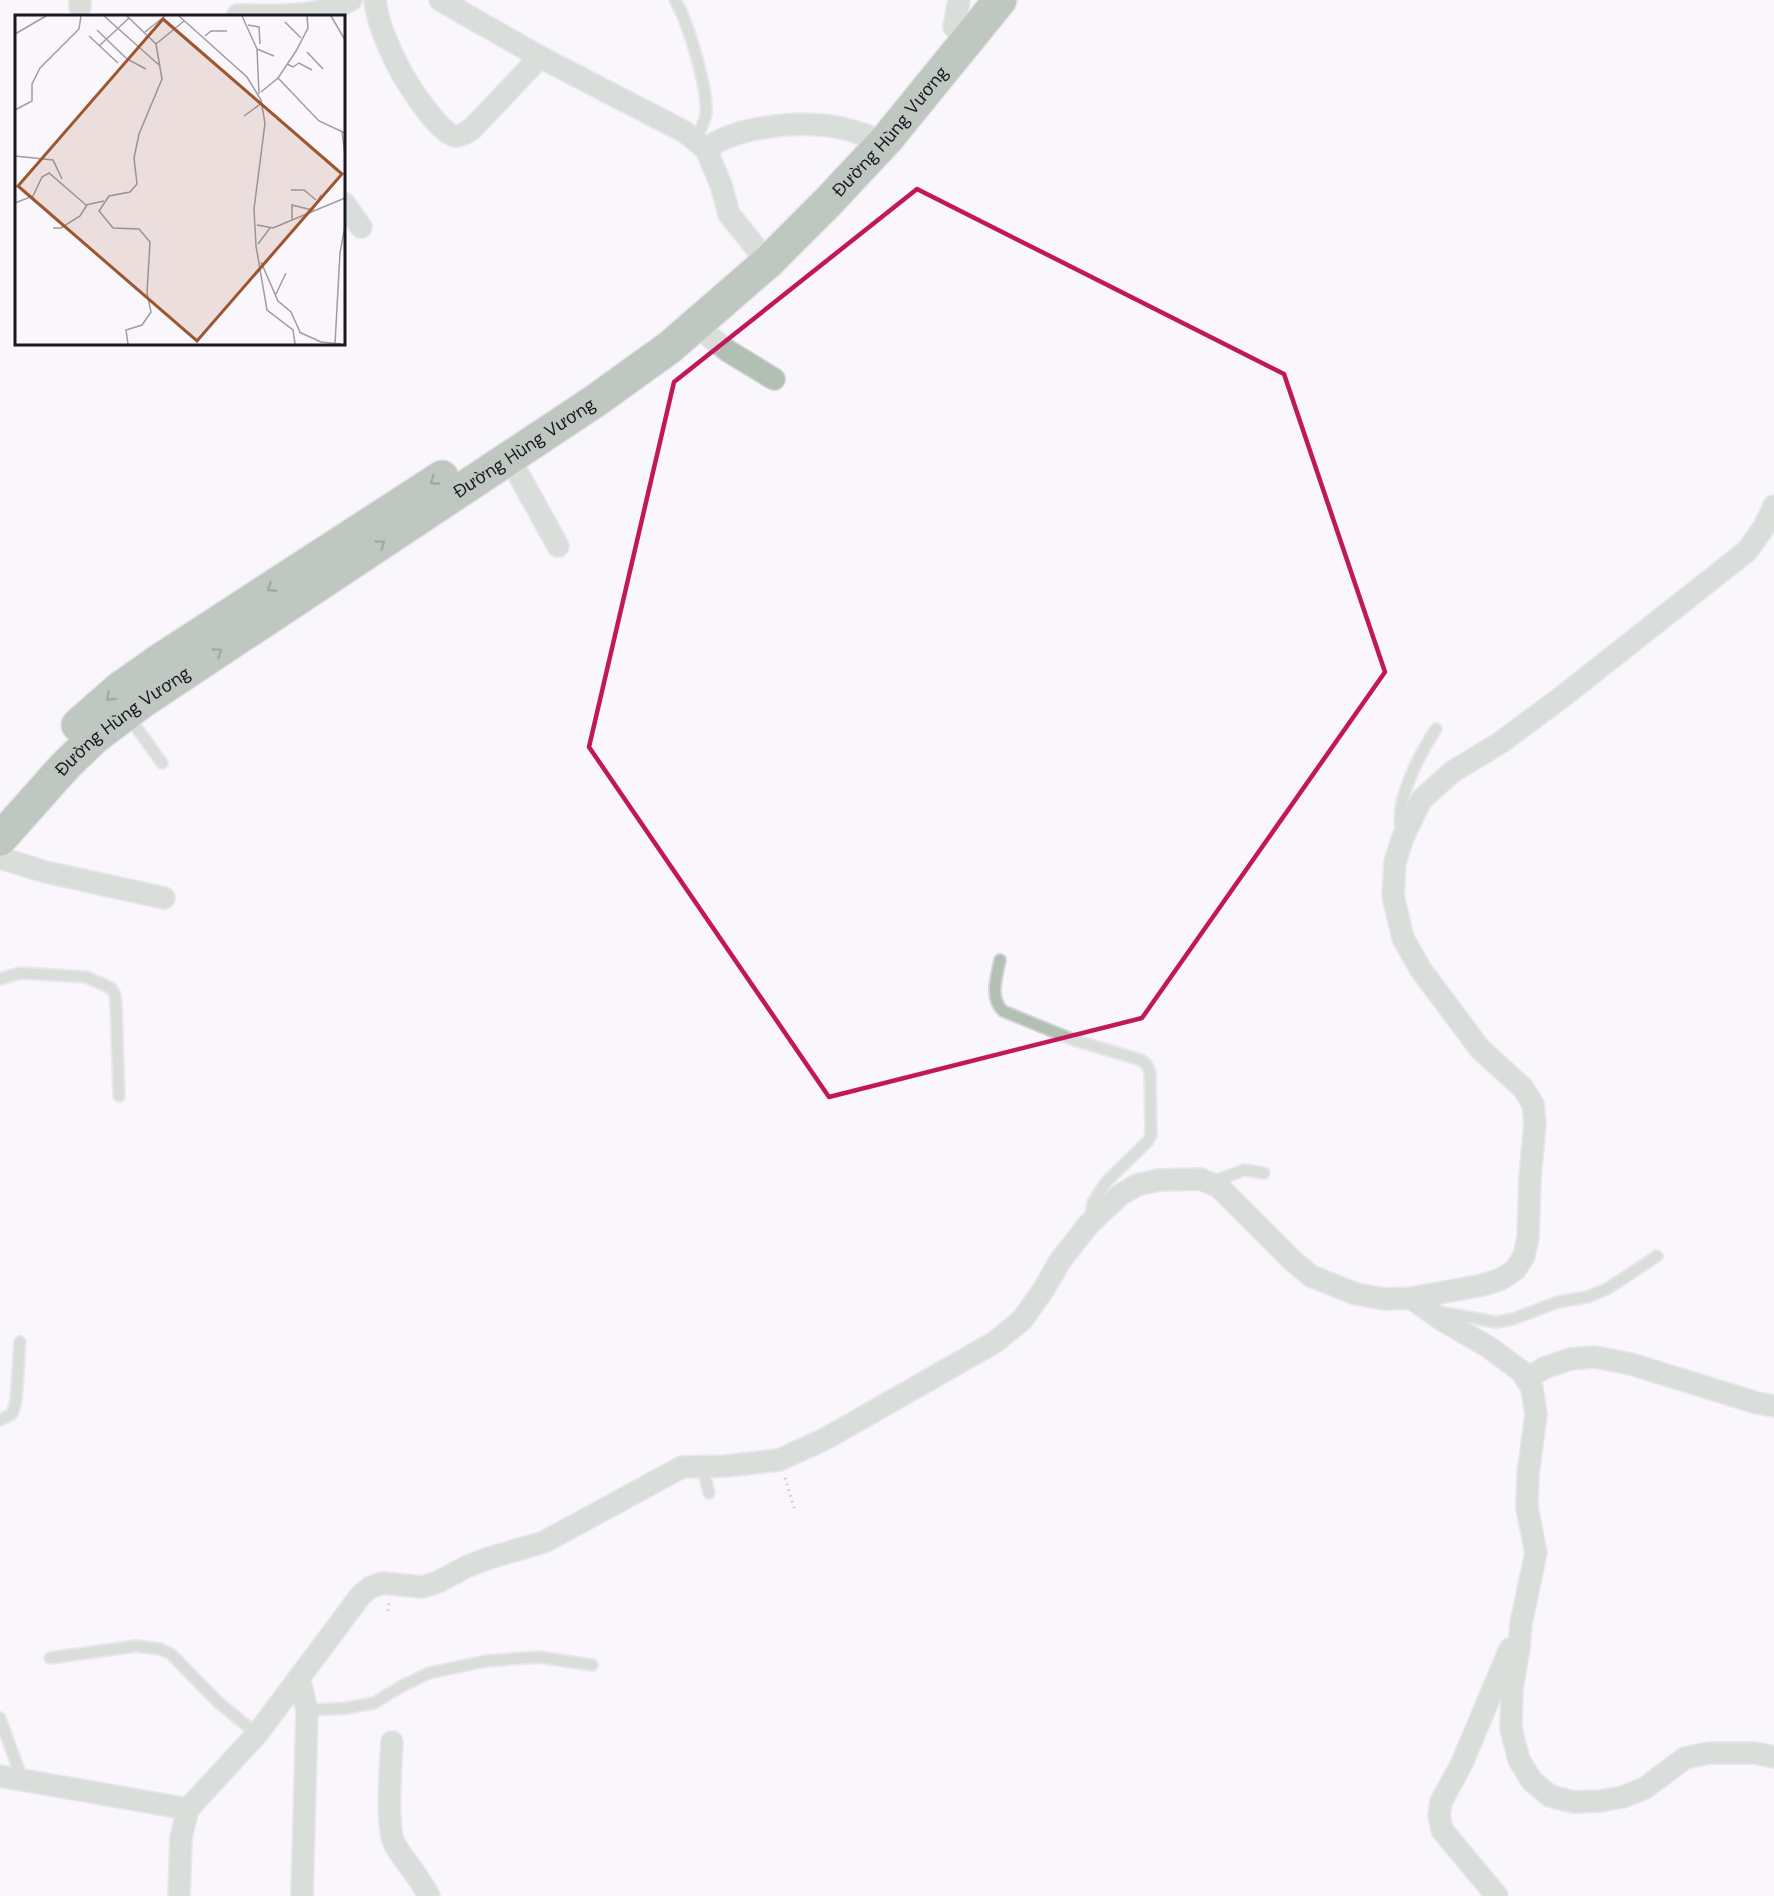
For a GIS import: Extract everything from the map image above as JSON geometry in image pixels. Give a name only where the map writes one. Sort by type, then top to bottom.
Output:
[{"type":"main road","name":"Đường Hùng Vương","points":[[0,839],[65,766],[95,737],[126,714],[510,459],[595,401],[696,326],[762,255],[820,185],[866,135],[977,0]]},
{"type":"main road","name":"Đường Hùng Vương","points":[[0,806],[54,748],[119,689],[575,390],[642,343],[716,285],[762,255],[828,202],[887,139],[952,32],[1000,0]]},
{"type":"street","points":[[296,15],[328,9],[351,0]]},
{"type":"street","points":[[375,0],[386,39],[399,67],[447,134],[463,135],[472,129],[540,57]]},
{"type":"street","points":[[440,0],[540,57],[685,132],[701,144],[721,185],[729,214],[762,255]]},
{"type":"street","points":[[701,144],[741,133],[784,126],[832,126],[866,135]]},
{"type":"street","points":[[345,203],[361,227]]},
{"type":"street","points":[[696,326],[728,351],[774,379]]},
{"type":"street","points":[[510,459],[558,546]]},
{"type":"street","points":[[1419,1304],[1501,1279],[1515,1270],[1524,1256],[1528,1238],[1535,1123],[1533,1104],[1523,1088],[1480,1049],[1420,970],[1403,938],[1393,896],[1395,862],[1403,837],[1421,800],[1452,772],[1500,743],[1562,697],[1747,551],[1764,527],[1774,506]]},
{"type":"street","points":[[0,858],[46,872],[164,898]]},
{"type":"street","points":[[179,1896],[181,1837],[188,1809],[258,1734],[361,1595],[370,1587],[382,1583],[422,1587],[438,1582],[481,1561],[544,1542],[682,1467],[726,1466],[779,1460],[825,1439],[995,1342],[1022,1320],[1060,1261],[1089,1224],[1120,1196],[1137,1185],[1159,1180],[1200,1179],[1219,1187],[1293,1262],[1311,1276],[1356,1294],[1419,1304],[1490,1348],[1521,1371],[1532,1388],[1536,1415],[1528,1474],[1527,1508],[1536,1553],[1521,1623],[1512,1688],[1511,1729],[1519,1760],[1532,1781],[1550,1796],[1574,1802],[1600,1801],[1623,1797],[1645,1788],[1685,1758],[1708,1753],[1755,1753],[1774,1757]]},
{"type":"street","points":[[1526,1379],[1544,1368],[1570,1359],[1595,1357],[1631,1364],[1757,1403],[1774,1406]]},
{"type":"street","points":[[1497,1896],[1442,1830],[1439,1815],[1441,1802],[1462,1763],[1521,1623]]},
{"type":"street","points":[[298,1678],[307,1710],[302,1896]]},
{"type":"street","points":[[392,1742],[390,1830],[395,1844],[429,1896]]},
{"type":"street","points":[[0,1776],[188,1809]]},
{"type":"lane","points":[[675,0],[695,54],[705,99],[701,144]]},
{"type":"lane","points":[[126,714],[162,763]]},
{"type":"lane","points":[[1403,837],[1398,824],[1401,806],[1420,753],[1436,729]]},
{"type":"lane","points":[[1000,960],[995,987],[996,1002],[1003,1011],[1074,1040],[1141,1060],[1148,1065],[1151,1135],[1148,1141],[1108,1180],[1093,1202],[1089,1224]]},
{"type":"lane","points":[[0,979],[20,973],[86,977],[111,988],[116,1004],[119,1096]]},
{"type":"lane","points":[[1210,1183],[1244,1170],[1264,1173]]},
{"type":"lane","points":[[1419,1304],[1496,1322],[1513,1319],[1558,1302],[1587,1297],[1607,1289],[1657,1256]]},
{"type":"lane","points":[[0,1420],[12,1414],[16,1401],[20,1342]]},
{"type":"lane","points":[[702,1466],[709,1493]]},
{"type":"lane","points":[[50,1658],[136,1646],[160,1649],[171,1654],[219,1702],[258,1734]]},
{"type":"lane","points":[[307,1710],[347,1708],[374,1703],[429,1673],[486,1661],[539,1657],[592,1665]]},
{"type":"lane","points":[[0,1718],[22,1779]]},
{"type":"highlighted area","points":[[917,189],[1284,374],[1385,672],[1142,1018],[829,1097],[589,747],[674,382]]}]
